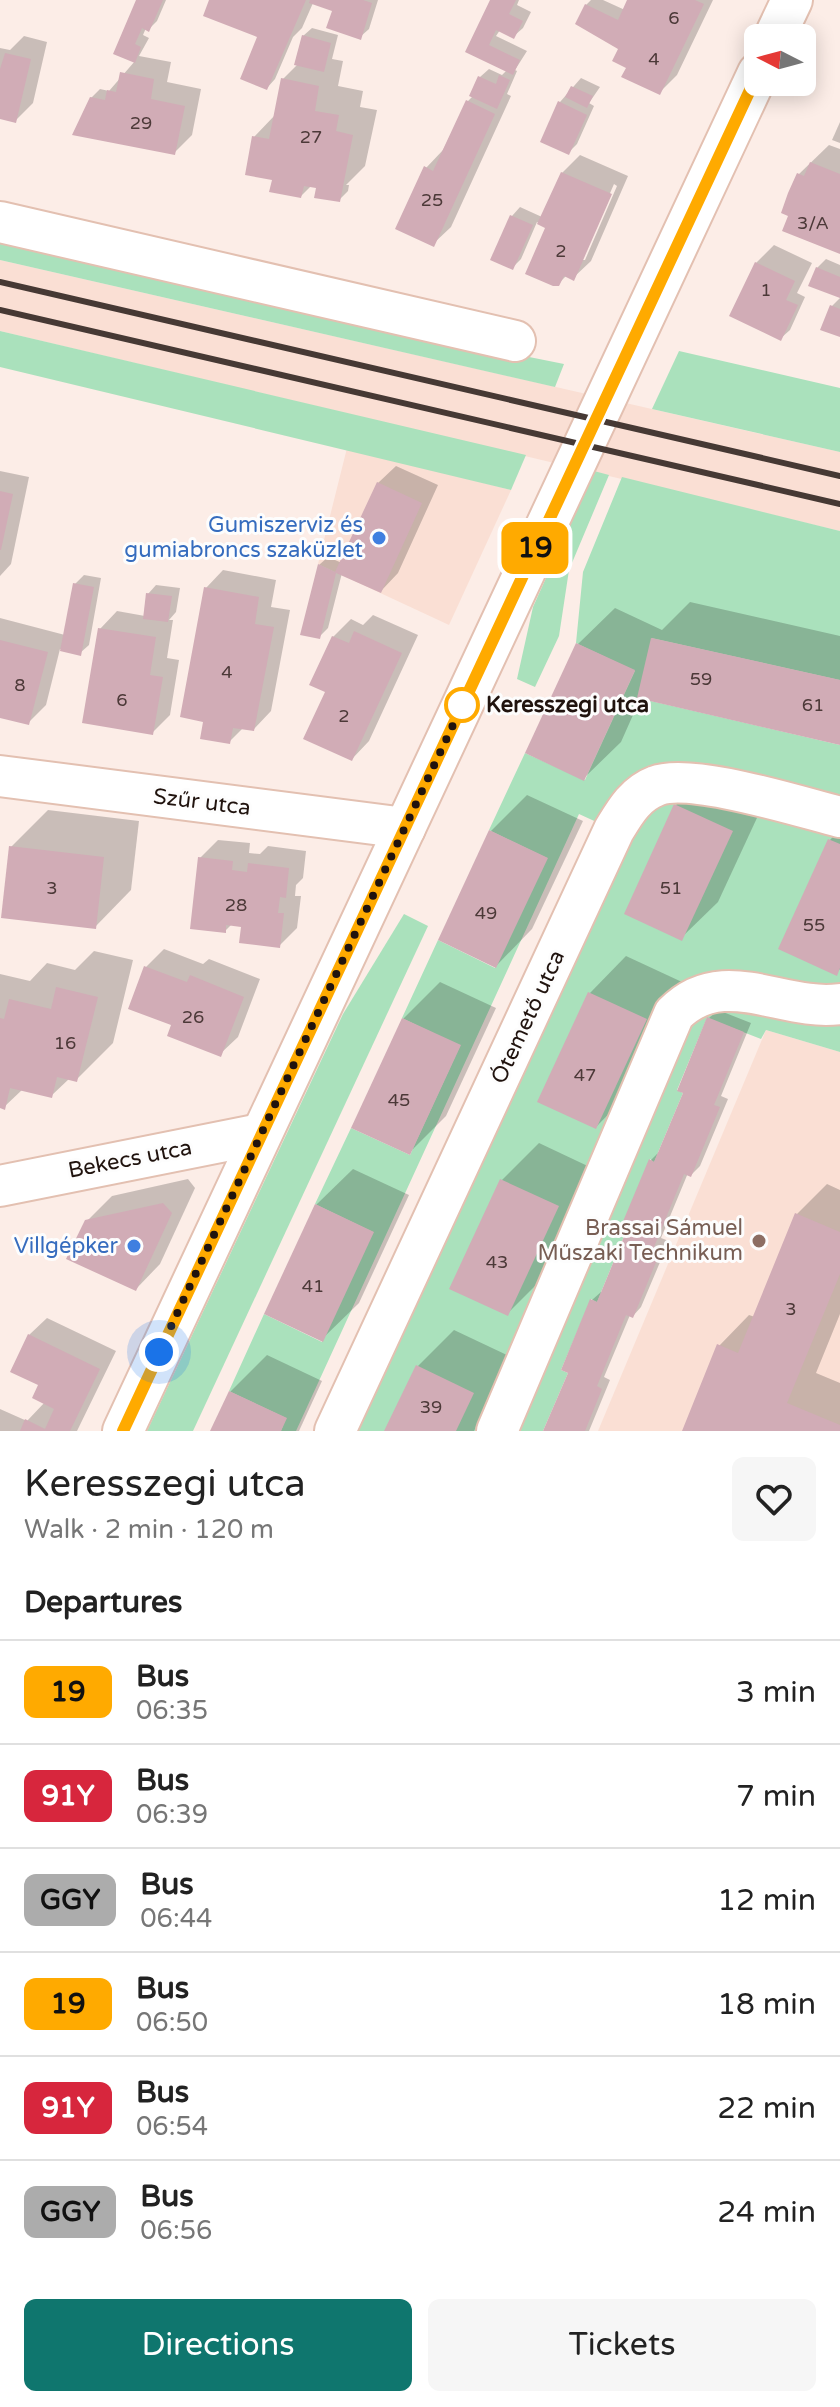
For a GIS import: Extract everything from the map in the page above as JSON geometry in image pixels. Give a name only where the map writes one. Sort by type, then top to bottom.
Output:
[{"type":"street","points":[[781,24],[792,0]]},
{"type":"street","points":[[123,1431],[747,96]]},
{"type":"street","points":[[0,222],[515,341]]},
{"type":"street","name":"Szűr utca","points":[[0,776],[405,828]]},
{"type":"street","name":"Ótemető utca","points":[[335,1431],[607,844],[626,810],[646,790],[659,785],[689,782],[840,817]]},
{"type":"street","points":[[497,1431],[674,1014],[698,996],[725,990],[811,1004],[840,1004]]},
{"type":"street","name":"Bekecs utca","points":[[0,1186],[260,1134]]},
{"type":"shaded area","points":[[0,260],[840,452],[840,531],[0,331]]},
{"type":"shaded area","points":[[347,448],[511,490],[449,625],[318,564]]},
{"type":"shaded area","name":"Brassai Sámuel Műszaki Technikum","points":[[766,1030],[840,1052],[840,1431],[598,1431]]},
{"type":"green space","points":[[0,236],[564,364],[555,387],[0,260]]},
{"type":"green space","points":[[0,331],[526,455],[511,490],[0,367]]},
{"type":"green space","points":[[679,351],[840,388],[840,452],[652,409]]},
{"type":"green space","points":[[594,471],[609,475],[569,570],[559,636],[535,687],[517,679],[533,607]]},
{"type":"green space","points":[[622,477],[840,531],[840,680],[652,638],[638,698],[840,745],[840,807],[696,773],[603,825],[579,814],[296,1431],[281,1431],[286,1418],[229,1391],[264,1314],[322,1342],[373,1232],[315,1204],[351,1128],[410,1155],[460,1046],[402,1018],[438,940],[495,968],[547,858],[489,830],[525,753],[585,780],[635,671],[576,643],[583,572]]},
{"type":"green space","points":[[662,796],[840,829],[840,993],[708,981],[486,1431],[345,1431],[625,831]]},
{"type":"green space","points":[[404,914],[428,926],[193,1431],[147,1431],[343,1014]]},
{"type":"green space","points":[[701,1006],[840,1014],[840,1052],[766,1030],[761,1039],[707,1018],[677,1090],[683,1093],[654,1162],[650,1159],[625,1234],[597,1302],[591,1299],[561,1370],[568,1373],[543,1431],[508,1431],[675,1037]]},
{"type":"building","points":[[136,0],[163,0],[149,32],[142,28],[135,44],[141,47],[135,63],[113,54]]},
{"type":"building","points":[[209,0],[306,0],[267,90],[240,79],[257,37],[203,16]]},
{"type":"building","points":[[310,0],[363,0],[372,3],[361,40],[326,28],[332,11],[309,3]]},
{"type":"building","points":[[490,0],[516,0],[509,14],[523,21],[514,39],[496,30],[489,45],[520,60],[513,75],[465,52]]},
{"type":"building","points":[[627,0],[695,0],[704,4],[660,95],[621,77],[626,68],[612,61],[618,49],[575,24],[585,4],[618,20]]},
{"type":"building","points":[[302,35],[331,43],[324,72],[294,65]]},
{"type":"building","points":[[5,53],[31,59],[16,123],[0,119],[0,69]]},
{"type":"building","points":[[120,72],[154,79],[151,99],[185,106],[175,155],[72,135],[90,97],[105,100],[107,90],[116,92]]},
{"type":"building","points":[[499,75],[510,80],[497,109],[469,96],[478,76],[496,84]]},
{"type":"building","points":[[281,78],[319,86],[315,111],[339,115],[336,131],[353,135],[340,202],[314,198],[316,188],[304,186],[301,198],[269,192],[272,180],[245,175],[252,136],[269,139]]},
{"type":"building","points":[[571,86],[593,96],[587,108],[565,97]]},
{"type":"building","points":[[466,100],[495,114],[434,247],[395,229],[424,166],[433,171]]},
{"type":"building","points":[[558,101],[587,115],[569,155],[540,142]]},
{"type":"building","points":[[810,162],[840,174],[840,254],[782,231],[788,216],[781,213],[788,193],[797,173],[804,176]]},
{"type":"building","points":[[561,172],[612,194],[574,281],[564,276],[559,286],[553,286],[525,274],[545,228],[537,224]]},
{"type":"building","points":[[510,215],[533,225],[513,270],[490,260]]},
{"type":"building","points":[[755,262],[795,281],[786,300],[798,305],[781,341],[729,316]]},
{"type":"building","points":[[816,267],[840,277],[840,298],[808,286]]},
{"type":"building","points":[[830,305],[840,309],[840,337],[820,330]]},
{"type":"building","name":"Gumiszerviz és gumiabroncs szaküzlet","points":[[377,482],[422,503],[381,593],[336,573],[320,639],[300,635],[318,564],[335,572]]},
{"type":"building","points":[[0,491],[13,494],[1,550],[0,550]]},
{"type":"building","points":[[73,583],[94,587],[81,656],[60,651]]},
{"type":"building","points":[[204,587],[259,597],[255,624],[274,627],[254,731],[233,728],[230,744],[200,739],[203,722],[180,717]]},
{"type":"building","points":[[146,593],[172,596],[168,622],[143,619]]},
{"type":"building","points":[[98,628],[156,637],[150,675],[163,677],[153,735],[82,723]]},
{"type":"building","points":[[354,631],[402,653],[352,761],[303,739],[325,692],[309,685],[332,636],[349,643]]},
{"type":"building","points":[[651,638],[840,680],[840,745],[637,698]]},
{"type":"building","points":[[0,640],[48,652],[29,725],[0,718]]},
{"type":"building","points":[[576,643],[635,670],[584,781],[525,753]]},
{"type":"building","points":[[674,804],[733,831],[682,941],[624,914]]},
{"type":"building","points":[[489,830],[548,858],[496,968],[438,940]]},
{"type":"building","points":[[828,839],[840,844],[840,968],[837,976],[778,949]]},
{"type":"building","points":[[9,846],[104,857],[96,929],[1,918]]},
{"type":"building","points":[[198,857],[233,861],[232,870],[247,872],[248,863],[289,868],[286,898],[280,897],[278,913],[284,913],[280,948],[239,943],[241,927],[226,925],[226,933],[190,929]]},
{"type":"building","points":[[144,966],[187,982],[190,975],[244,997],[221,1057],[167,1036],[171,1025],[128,1009]]},
{"type":"building","points":[[56,987],[98,997],[77,1082],[57,1077],[52,1098],[10,1088],[5,1110],[0,1108],[0,1018],[4,1019],[9,999],[51,1009]]},
{"type":"building","points":[[588,992],[647,1019],[596,1129],[537,1102]]},
{"type":"building","points":[[707,1017],[744,1032],[714,1105],[720,1107],[691,1177],[684,1174],[654,1247],[661,1250],[633,1318],[626,1315],[597,1386],[602,1389],[585,1431],[543,1431],[568,1373],[561,1370],[590,1299],[597,1302],[625,1234],[619,1231],[649,1159],[654,1162],[683,1093],[677,1091]]},
{"type":"building","points":[[402,1018],[461,1045],[410,1155],[351,1128]]},
{"type":"building","points":[[500,1179],[559,1206],[508,1316],[449,1289]]},
{"type":"building","points":[[163,1203],[172,1213],[136,1291],[66,1259],[85,1220]]},
{"type":"building","points":[[315,1204],[374,1232],[323,1342],[264,1314]]},
{"type":"building","points":[[795,1213],[840,1232],[840,1274],[787,1403],[840,1425],[840,1431],[682,1431],[717,1344],[738,1353]]},
{"type":"building","points":[[28,1334],[100,1369],[70,1431],[20,1431],[25,1419],[45,1429],[54,1409],[32,1398],[38,1385],[10,1372]]},
{"type":"building","points":[[416,1365],[474,1393],[456,1431],[384,1431]]},
{"type":"building","points":[[229,1391],[287,1418],[281,1431],[210,1431]]},
{"type":"railway","points":[[0,282],[840,476]]},
{"type":"railway","points":[[0,310],[840,504]]},
{"type":"bus line","name":"19","points":[[123,1431],[747,96]]},
{"type":"place","name":"Gumiszerviz és gumiabroncs szaküzlet","points":[[379,538]]},
{"type":"place","name":"Keresszegi utca","points":[[462,705]]},
{"type":"place","name":"Brassai Sámuel Műszaki Technikum","points":[[759,1241]]},
{"type":"place","name":"Villgépker","points":[[134,1246]]},
{"type":"route","points":[[159,1352],[468,693],[462,705]]}]
